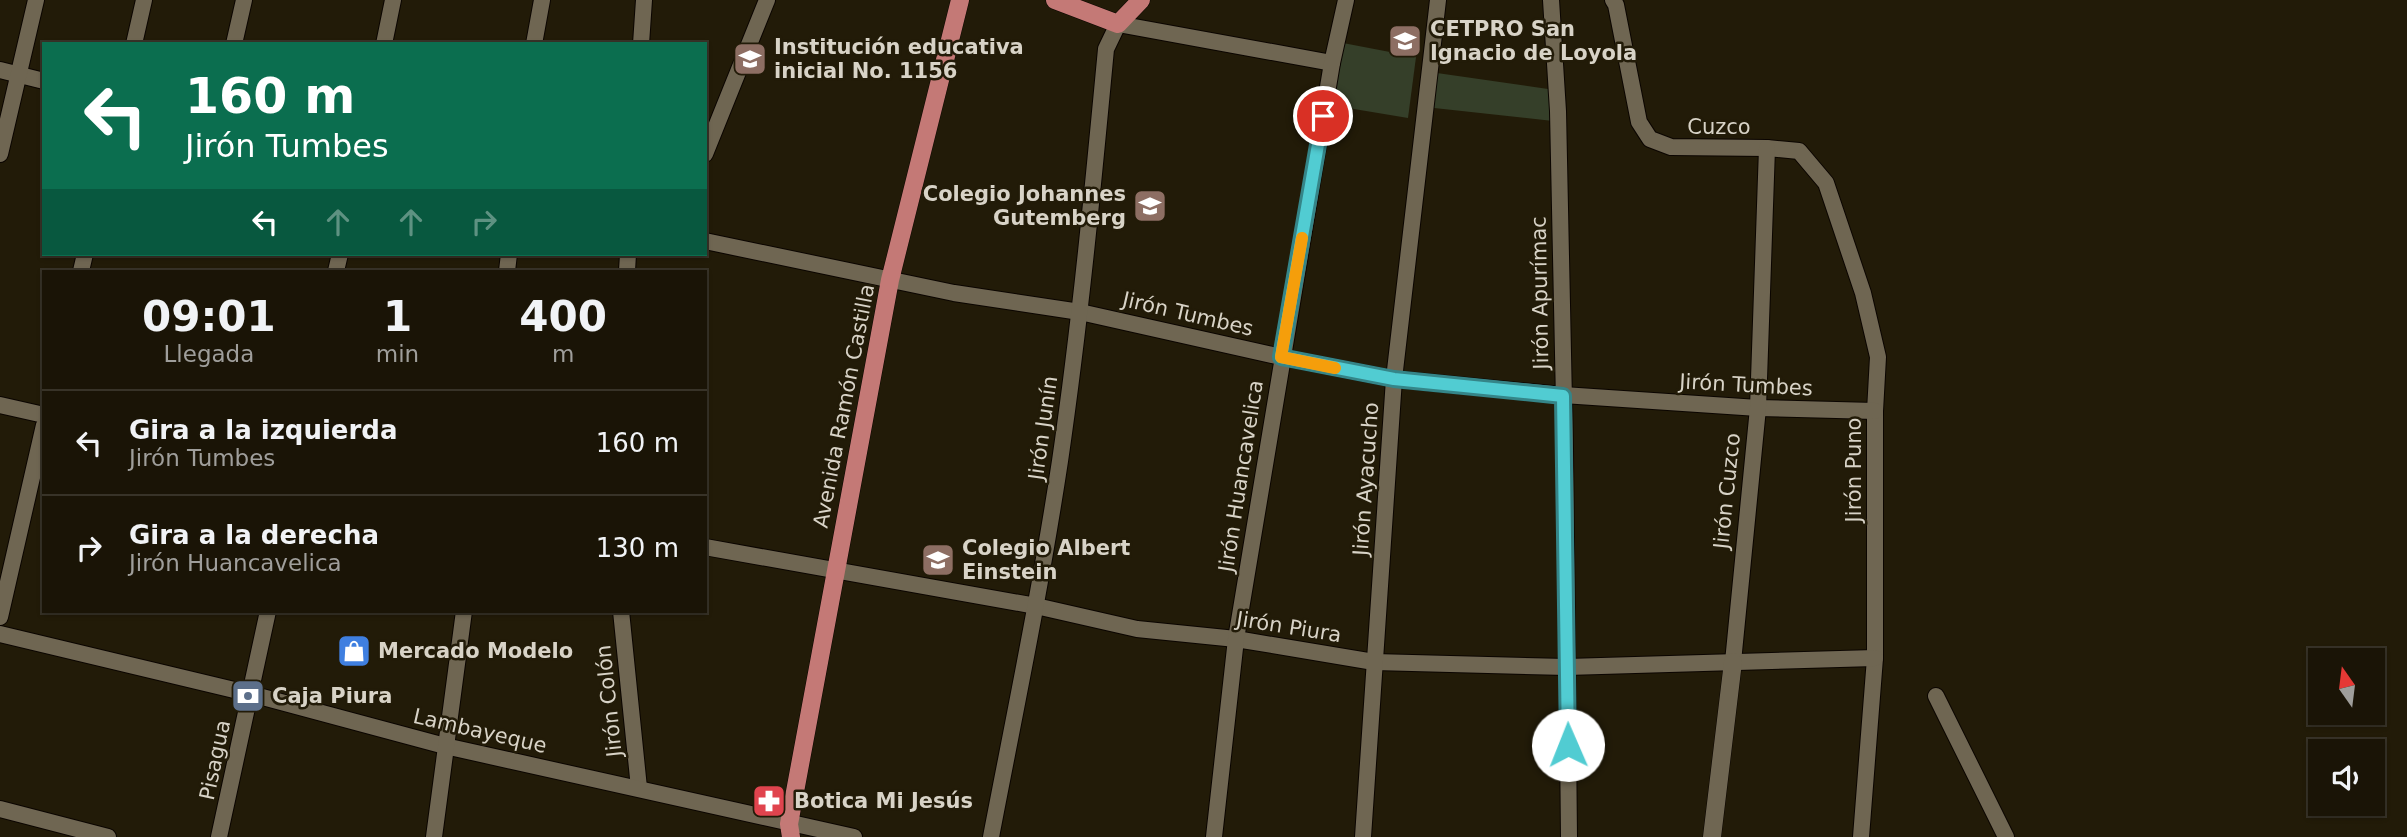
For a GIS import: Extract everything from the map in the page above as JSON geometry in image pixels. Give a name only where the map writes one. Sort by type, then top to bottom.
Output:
[{"type":"main road","name":"Avenida Ramón Castilla","points":[[787,833],[890,280],[960,0]]},
{"type":"main road","points":[[1055,0],[1118,24],[1141,0]]},
{"type":"street","points":[[0,154],[36,0]]},
{"type":"street","points":[[134,42],[144,0]]},
{"type":"street","points":[[234,42],[244,0]]},
{"type":"street","points":[[384,42],[393,0]]},
{"type":"street","points":[[534,42],[542,0]]},
{"type":"street","points":[[641,42],[644,0]]},
{"type":"street","points":[[707,149],[767,0]]},
{"type":"street","name":"Jirón Huancavelica","points":[[1214,837],[1236,639],[1281,357],[1332,63],[1346,0]]},
{"type":"street","name":"Jirón Ayacucho","points":[[1363,837],[1394,379],[1438,0]]},
{"type":"street","name":"Jirón Apurímac","points":[[1551,0],[1558,111],[1569,837]]},
{"type":"street","name":"Cuzco","points":[[1613,0],[1639,122],[1650,139],[1671,147],[1767,148]]},
{"type":"street","points":[[1118,24],[1332,63]]},
{"type":"street","name":"Jirón Junín","points":[[990,837],[1036,606],[1059,462],[1080,312],[1106,49],[1118,24]]},
{"type":"street","points":[[0,70],[42,80]]},
{"type":"street","name":"Jirón Cuzco","points":[[1712,837],[1758,408],[1767,148]]},
{"type":"street","name":"Jirón Puno","points":[[1767,148],[1799,152],[1826,183],[1863,293],[1878,357],[1875,411],[1875,658],[1861,837]]},
{"type":"street","name":"Jirón Tumbes","points":[[707,241],[954,293],[1080,312],[1394,379],[1563,396],[1758,408],[1875,411]]},
{"type":"street","points":[[0,405],[42,415]]},
{"type":"street","points":[[0,617],[42,434]]},
{"type":"street","name":"Jirón Piura","points":[[707,547],[1036,606],[1137,629],[1236,639],[1374,662],[1567,667],[1875,658]]},
{"type":"street","name":"Pisagua","points":[[219,837],[268,613]]},
{"type":"street","points":[[434,837],[464,613]]},
{"type":"street","name":"Jirón Colón","points":[[621,613],[639,788]]},
{"type":"street","name":"Lambayeque","points":[[0,634],[251,694],[445,746],[639,788],[787,833],[854,837]]},
{"type":"street","points":[[1936,696],[2006,837]]},
{"type":"street","points":[[0,809],[108,837]]},
{"type":"green space","points":[[1343,43],[1416,57],[1408,118],[1330,105]]},
{"type":"green space","points":[[1430,72],[1555,90],[1553,121],[1425,107]]},
{"type":"slow traffic","points":[[1302,238],[1281,357],[1335,368]]},
{"type":"place","name":"CETPRO San Ignacio de Loyola","points":[[1405,41]]},
{"type":"place","name":"Institución educativa inicial No. 1156","points":[[750,59]]},
{"type":"place","name":"Colegio Johannes Gutemberg","points":[[1150,206]]},
{"type":"place","name":"Colegio Albert Einstein","points":[[938,560]]},
{"type":"place","name":"Mercado Modelo","points":[[354,651]]},
{"type":"place","name":"Caja Piura","points":[[248,696]]},
{"type":"place","name":"Botica Mi Jesús","points":[[769,801]]},
{"type":"route","points":[[1323,116],[1281,357],[1394,379],[1563,396],[1566,450],[1568,745]]}]
